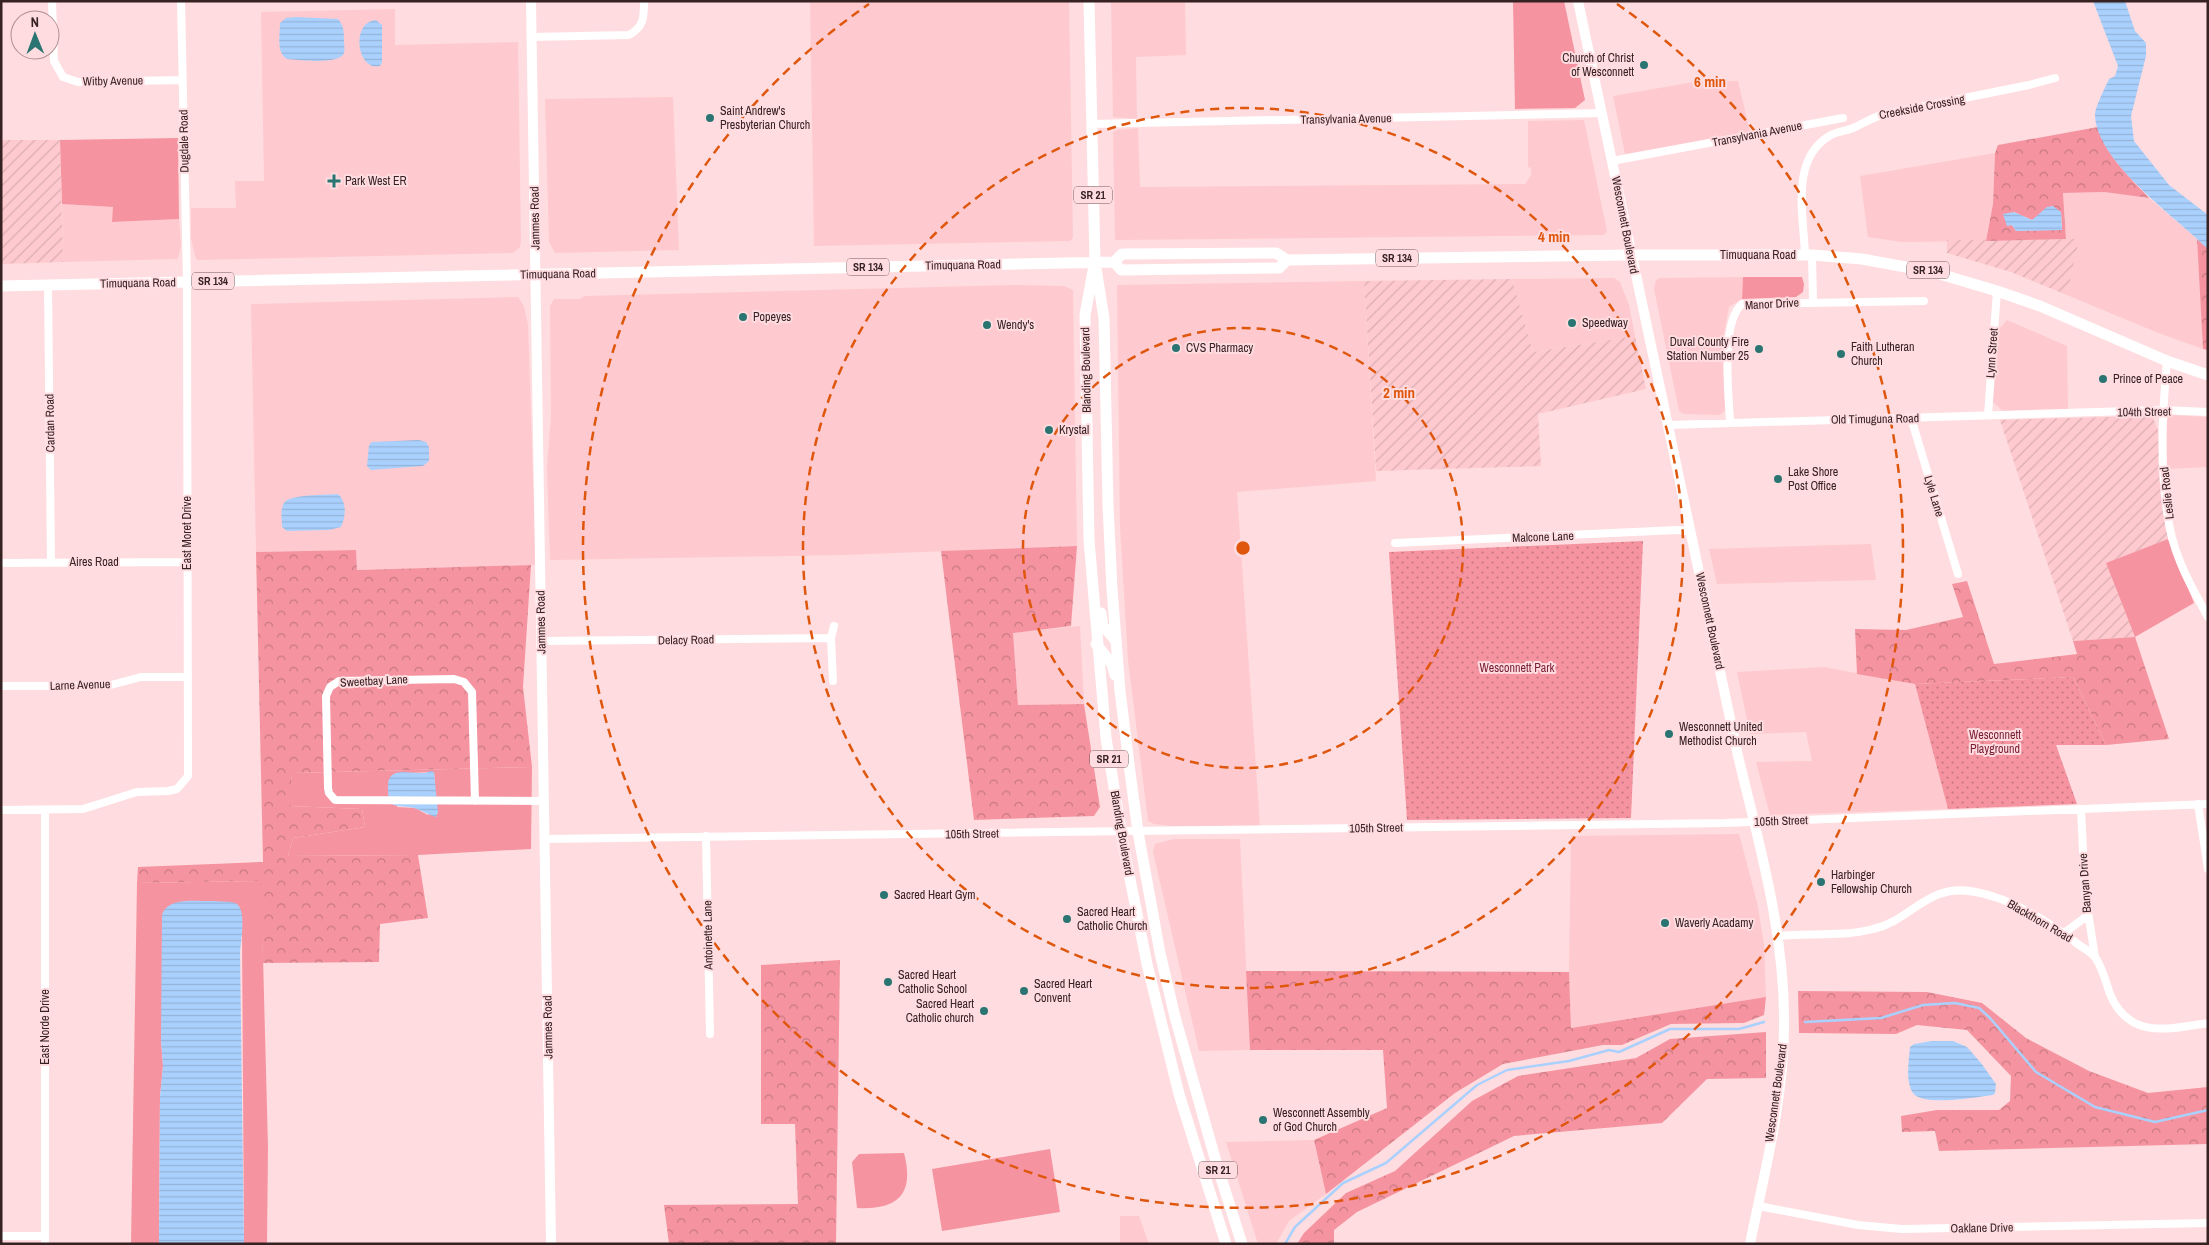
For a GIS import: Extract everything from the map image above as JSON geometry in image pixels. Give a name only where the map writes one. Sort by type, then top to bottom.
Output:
[{"type":"main road","name":"Blanding Boulevard","points":[[1089,1],[1095,262],[1104,318],[1108,505],[1120,691],[1138,832],[1160,953],[1175,1017],[1216,1165],[1242,1244]]},
{"type":"main road","name":"Timuquana Road","points":[[1,286],[1114,262],[1122,254],[1276,253],[1287,260],[1630,255],[1809,255],[1896,264],[1933,272],[1997,291],[2040,306],[2167,361],[2208,375]]},
{"type":"main road","name":"Blanding Boulevard","points":[[1095,262],[1085,315],[1091,563],[1096,644],[1106,738],[1134,907],[1160,1021],[1179,1094],[1226,1244]]},
{"type":"main road","points":[[1091,563],[1100,579],[1103,626],[1116,641]]},
{"type":"main road","points":[[1096,644],[1112,664],[1120,691]]},
{"type":"street","name":"Witby Avenue","points":[[52,1],[54,61],[63,77],[78,82],[182,80]]},
{"type":"street","name":"Dugdale Road","points":[[181,1],[187,282]]},
{"type":"street","name":"Jammes Road","points":[[531,1],[551,1244]]},
{"type":"street","points":[[531,37],[621,36],[636,31],[641,26],[644,17],[644,1]]},
{"type":"street","name":"Wesconnett Boulevard","points":[[1578,1],[1630,255],[1754,822],[1768,876],[1778,936],[1783,977],[1784,1031],[1782,1066],[1776,1108],[1750,1244]]},
{"type":"street","name":"Creekside Crossing","points":[[1813,302],[1802,202],[1804,176],[1816,148],[1826,138],[1838,131],[1860,125],[1871,117],[2055,78]]},
{"type":"street","name":"Transylvania Avenue","points":[[1091,124],[1602,113]]},
{"type":"street","name":"Transylvania Avenue","points":[[1612,161],[1843,118]]},
{"type":"street","name":"East Moret Drive","points":[[45,810],[83,809],[137,792],[168,792],[177,789],[188,776],[187,282]]},
{"type":"street","name":"Cardan Road","points":[[48,285],[51,562]]},
{"type":"street","name":"Lynn Street","points":[[1988,415],[1997,291]]},
{"type":"street","name":"Manor Drive","points":[[1730,422],[1728,346],[1736,309],[1742,304],[1924,301]]},
{"type":"street","name":"Leslie Road","points":[[2167,361],[2162,410],[2164,468],[2170,530],[2192,588],[2208,617]]},
{"type":"street","name":"104th Street","points":[[2080,413],[2162,410],[2208,412]]},
{"type":"street","name":"Old Timuguna Road","points":[[1668,425],[2080,413]]},
{"type":"street","name":"Lyle Lane","points":[[1911,418],[1958,574]]},
{"type":"street","name":"Malcone Lane","points":[[1395,543],[1678,530],[1691,532]]},
{"type":"street","name":"Aires Road","points":[[1,562],[188,562]]},
{"type":"street","points":[[833,681],[831,638],[834,626]]},
{"type":"street","name":"Delacy Road","points":[[542,641],[831,638]]},
{"type":"street","name":"Larne Avenue","points":[[1,686],[107,686],[141,677],[188,677]]},
{"type":"street","name":"Sweetbay Lane","points":[[474,801],[472,692],[464,682],[454,679],[339,681],[330,687],[326,696],[328,788],[329,793],[335,800],[474,801],[544,801]]},
{"type":"street","points":[[2198,804],[2208,869]]},
{"type":"street","name":"105th Street","points":[[545,839],[1754,822],[2208,804]]},
{"type":"street","name":"Banyan Drive","points":[[2081,808],[2087,916],[2095,957]]},
{"type":"street","points":[[1,810],[45,810]]},
{"type":"street","name":"East Norde Drive","points":[[45,810],[45,1240]]},
{"type":"street","name":"Antoinette Lane","points":[[706,836],[710,1034]]},
{"type":"street","name":"Blackthorn Road","points":[[1778,936],[1872,930],[1888,924],[1932,896],[1945,891],[1960,890],[1990,895],[2007,901],[2064,933],[2095,957],[2112,998],[2128,1019],[2139,1026],[2152,1030],[2166,1030],[2208,1023]]},
{"type":"street","points":[[2064,933],[2087,916]]},
{"type":"street","points":[[1160,1021],[1175,1017]]},
{"type":"street","points":[[1202,1170],[1216,1165]]},
{"type":"street","name":"Oaklane Drive","points":[[1758,1206],[1858,1225],[1895,1229],[2208,1223]]},
{"type":"street","points":[[1,1236],[45,1240]]},
{"type":"shaded area","points":[[810,1],[1069,1],[1073,238],[1070,241],[814,246]]},
{"type":"shaded area","points":[[1111,1],[1185,1],[1186,55],[1136,57],[1137,119],[1113,117]]},
{"type":"shaded area","points":[[395,9],[395,45],[518,42],[520,247],[513,253],[197,260],[191,238],[191,208],[236,208],[235,181],[264,181],[261,12]]},
{"type":"shaded area","points":[[1738,81],[1750,132],[1625,154],[1613,96],[1694,82]]},
{"type":"shaded area","points":[[673,97],[679,250],[555,253],[549,242],[545,99]]},
{"type":"shaded area","points":[[1584,120],[1607,231],[1604,235],[1115,240],[1113,132],[1117,130],[1138,128],[1140,187],[1525,184],[1531,175],[1531,168],[1528,167],[1528,121]]},
{"type":"shaded area","points":[[1,140],[60,140],[63,262],[1,264]]},
{"type":"shaded area","points":[[1995,153],[1993,204],[1986,241],[1902,242],[1868,237],[1860,176]]},
{"type":"shaded area","points":[[2104,192],[2149,198],[2197,239],[2203,349],[2156,332],[2067,295],[2078,239],[2066,239],[2063,193]]},
{"type":"shaded area","points":[[62,204],[113,207],[113,222],[179,219],[181,245],[178,259],[63,262]]},
{"type":"shaded area","points":[[2079,239],[2067,295],[2011,272],[1947,253],[1947,240]]},
{"type":"shaded area","points":[[1743,277],[1742,299],[1729,307],[1723,339],[1725,410],[1720,415],[1684,414],[1679,411],[1654,289],[1656,280],[1660,278]]},
{"type":"shaded area","points":[[1614,278],[1620,282],[1629,305],[1635,336],[1533,352],[1512,279]]},
{"type":"shaded area","points":[[1512,279],[1533,352],[1635,336],[1646,389],[1538,414],[1541,466],[1376,471],[1364,281]]},
{"type":"shaded area","points":[[1364,281],[1376,481],[1237,492],[1260,826],[1172,826],[1154,824],[1148,821],[1128,660],[1120,527],[1117,285]]},
{"type":"shaded area","points":[[1013,285],[1064,286],[1073,290],[1077,546],[845,555],[550,560],[547,468],[551,416],[550,306],[554,299],[580,299],[584,296]]},
{"type":"shaded area","points":[[518,297],[524,306],[528,325],[536,565],[357,570],[356,550],[256,552],[251,304]]},
{"type":"shaded area","points":[[2007,320],[2067,346],[2068,409],[2003,411],[1992,401],[1998,330]]},
{"type":"shaded area","points":[[2170,415],[2208,417],[2208,467],[2167,469],[2166,422]]},
{"type":"shaded area","points":[[2146,416],[2153,418],[2158,430],[2161,488],[2168,539],[2106,563],[2135,637],[2073,641],[2000,420]]},
{"type":"shaded area","points":[[1871,544],[1876,580],[1717,584],[1709,549]]},
{"type":"shaded area","points":[[1080,626],[1084,704],[1018,705],[1012,633]]},
{"type":"shaded area","points":[[1824,667],[1915,684],[1948,809],[1770,815],[1756,762],[1812,761],[1806,732],[1750,734],[1737,672]]},
{"type":"shaded area","name":"Waverly Acadamy","points":[[1739,834],[1757,902],[1764,944],[1766,997],[1571,1028],[1569,972],[1571,836]]},
{"type":"shaded area","points":[[1174,839],[1240,839],[1250,1050],[1199,1051],[1153,852],[1155,844]]},
{"type":"shaded area","points":[[1314,1140],[1326,1194],[1289,1221],[1276,1244],[1258,1244],[1226,1142]]},
{"type":"shaded area","points":[[1120,1216],[1139,1216],[1149,1244],[1120,1244]]},
{"type":"green space","points":[[1513,1],[1564,1],[1585,100],[1575,108],[1515,109]]},
{"type":"green space","points":[[2098,127],[2113,157],[2149,198],[2104,192],[2063,193],[2066,239],[1986,241],[1993,204],[1995,153],[1998,145]],"holes":[[[2014,212],[2032,220],[2061,212],[2062,229],[2016,231],[2012,225]]]},
{"type":"green space","points":[[178,138],[179,219],[112,222],[113,207],[62,204],[60,140]]},
{"type":"green space","points":[[2197,239],[2208,249],[2208,350],[2203,349]]},
{"type":"green space","points":[[1743,277],[1802,277],[1804,284],[1803,292],[1796,297],[1742,299]]},
{"type":"green space","points":[[2168,539],[2194,603],[2135,637],[2106,563]]},
{"type":"green space","name":"Wesconnett Park","points":[[1643,541],[1631,818],[1407,820],[1389,552]]},
{"type":"green space","points":[[1077,546],[1071,626],[1013,633],[1018,705],[1084,704],[1100,807],[1094,816],[974,820],[941,551]]},
{"type":"green space","points":[[356,550],[357,570],[531,565],[523,687],[532,767],[292,773],[290,806],[362,809],[365,827],[293,838],[288,856],[418,855],[428,918],[380,924],[379,962],[263,963],[260,881],[137,883],[138,867],[263,862],[256,552]]},
{"type":"green space","points":[[1967,581],[1994,664],[2077,654],[2073,641],[2135,637],[2169,739],[2106,745],[2073,677],[1915,684],[1857,674],[1855,629],[1906,630],[1963,617],[1952,584]]},
{"type":"green space","name":"Wesconnett Playground","points":[[2073,677],[2106,745],[2056,745],[2077,804],[1948,809],[1915,684]]},
{"type":"green space","points":[[532,767],[531,849],[418,855],[288,856],[293,838],[365,827],[362,809],[289,806],[292,773]],"holes":[[[434,772],[435,787],[428,815],[415,808],[397,807],[408,773]]]},
{"type":"green space","points":[[261,881],[268,1147],[267,1244],[244,1244],[242,934],[161,1040],[163,1066],[160,1097],[159,1244],[131,1244],[137,883]]},
{"type":"green space","points":[[840,960],[836,1244],[669,1244],[664,1205],[798,1204],[795,1124],[761,1124],[761,965]]},
{"type":"green space","points":[[1246,971],[1569,972],[1571,1028],[1766,997],[1764,1015],[1744,1023],[1671,1024],[1622,1045],[1603,1045],[1503,1064],[1455,1093],[1326,1194],[1314,1140],[1387,1108],[1383,1050],[1250,1050]]},
{"type":"green space","points":[[1798,991],[1927,992],[1982,1003],[2026,1038],[2089,1071],[2148,1093],[2208,1087],[2208,1144],[1939,1151],[1935,1131],[1902,1132],[1901,1116],[1937,1110],[1999,1110],[2010,1101],[2011,1076],[1967,1030],[1917,1025],[1896,1034],[1799,1033]]},
{"type":"green space","points":[[1766,1032],[1766,1078],[1707,1079],[1662,1123],[1514,1136],[1357,1212],[1334,1230],[1334,1244],[1297,1244],[1304,1233],[1346,1193],[1395,1171],[1472,1101],[1518,1076],[1636,1058],[1670,1039]]},
{"type":"green space","points":[[1050,1149],[1060,1212],[942,1231],[932,1169]]},
{"type":"green space","points":[[904,1153],[907,1180],[905,1189],[900,1197],[892,1203],[883,1206],[857,1208],[852,1162],[859,1154]]},
{"type":"water","points":[[2093,1],[2125,1],[2135,31],[2146,43],[2146,56],[2131,116],[2134,141],[2169,185],[2208,215],[2208,249],[2140,188],[2123,170],[2099,133],[2095,115],[2097,107],[2109,79],[2115,76],[2118,66]]},
{"type":"water","points":[[286,18],[338,19],[343,29],[344,53],[341,57],[309,61],[287,59],[281,53],[280,48],[280,23]]},
{"type":"water","points":[[376,20],[382,25],[382,62],[380,66],[372,66],[366,62],[362,55],[360,37],[362,29],[368,23]]},
{"type":"water","points":[[2053,206],[2061,212],[2062,230],[2016,231],[2012,225],[2007,226],[2003,214],[2014,212],[2032,220],[2047,207]]},
{"type":"water","points":[[419,440],[426,442],[429,447],[429,461],[423,466],[371,470],[367,466],[369,445],[372,442]]},
{"type":"water","points":[[338,494],[343,501],[345,510],[341,527],[329,530],[287,531],[282,527],[282,509],[287,500],[300,496]]},
{"type":"water","points":[[400,772],[422,773],[434,772],[438,812],[436,817],[417,809],[391,803],[388,785],[392,775]]},
{"type":"water","points":[[215,901],[235,903],[239,906],[242,917],[240,952],[244,1244],[159,1244],[160,1097],[163,1066],[161,1040],[162,915],[165,909],[177,902]]},
{"type":"water","points":[[1932,1041],[1953,1041],[1967,1047],[1996,1084],[1995,1093],[1975,1098],[1927,1100],[1913,1093],[1908,1077],[1910,1047],[1914,1044]]},
{"type":"waterway","points":[[1805,1022],[1881,1018],[1923,1005],[1955,1003],[1979,1008],[1990,1018],[2036,1072],[2095,1107],[2155,1122],[2208,1110]]},
{"type":"waterway","points":[[1285,1244],[1295,1227],[1343,1183],[1386,1163],[1477,1085],[1507,1070],[1569,1061],[1609,1050],[1619,1052],[1670,1029],[1739,1029],[1764,1022]]},
{"type":"place","name":"Church of Christ of Wesconnett","points":[[1644,65]]},
{"type":"place","name":"Saint Andrew's Presbyterian Church","points":[[710,118]]},
{"type":"place","name":"Park West ER","points":[[334,181]]},
{"type":"place","name":"Popeyes","points":[[743,317]]},
{"type":"place","name":"Speedway","points":[[1572,323]]},
{"type":"place","name":"Wendy's","points":[[987,325]]},
{"type":"place","name":"CVS Pharmacy","points":[[1176,348]]},
{"type":"place","name":"Duval County Fire Station Number 25","points":[[1759,349]]},
{"type":"place","name":"Faith Lutheran Church","points":[[1841,354]]},
{"type":"place","name":"Prince of Peace","points":[[2103,379]]},
{"type":"place","name":"Krystal","points":[[1049,430]]},
{"type":"place","name":"Lake Shore Post Office","points":[[1778,479]]},
{"type":"place","name":"Wesconnett United Methodist Church","points":[[1669,734]]},
{"type":"place","name":"Harbinger Fellowship Church","points":[[1821,882]]},
{"type":"place","name":"Sacred Heart Gym","points":[[884,895]]},
{"type":"place","name":"Sacred Heart Catholic Church","points":[[1067,919]]},
{"type":"place","name":"Waverly Acadamy","points":[[1665,923]]},
{"type":"place","name":"Sacred Heart Catholic School","points":[[888,982]]},
{"type":"place","name":"Sacred Heart Convent","points":[[1024,991]]},
{"type":"place","name":"Sacred Heart Catholic church","points":[[984,1011]]},
{"type":"place","name":"Wesconnett Assembly of God Church","points":[[1263,1120]]}]
